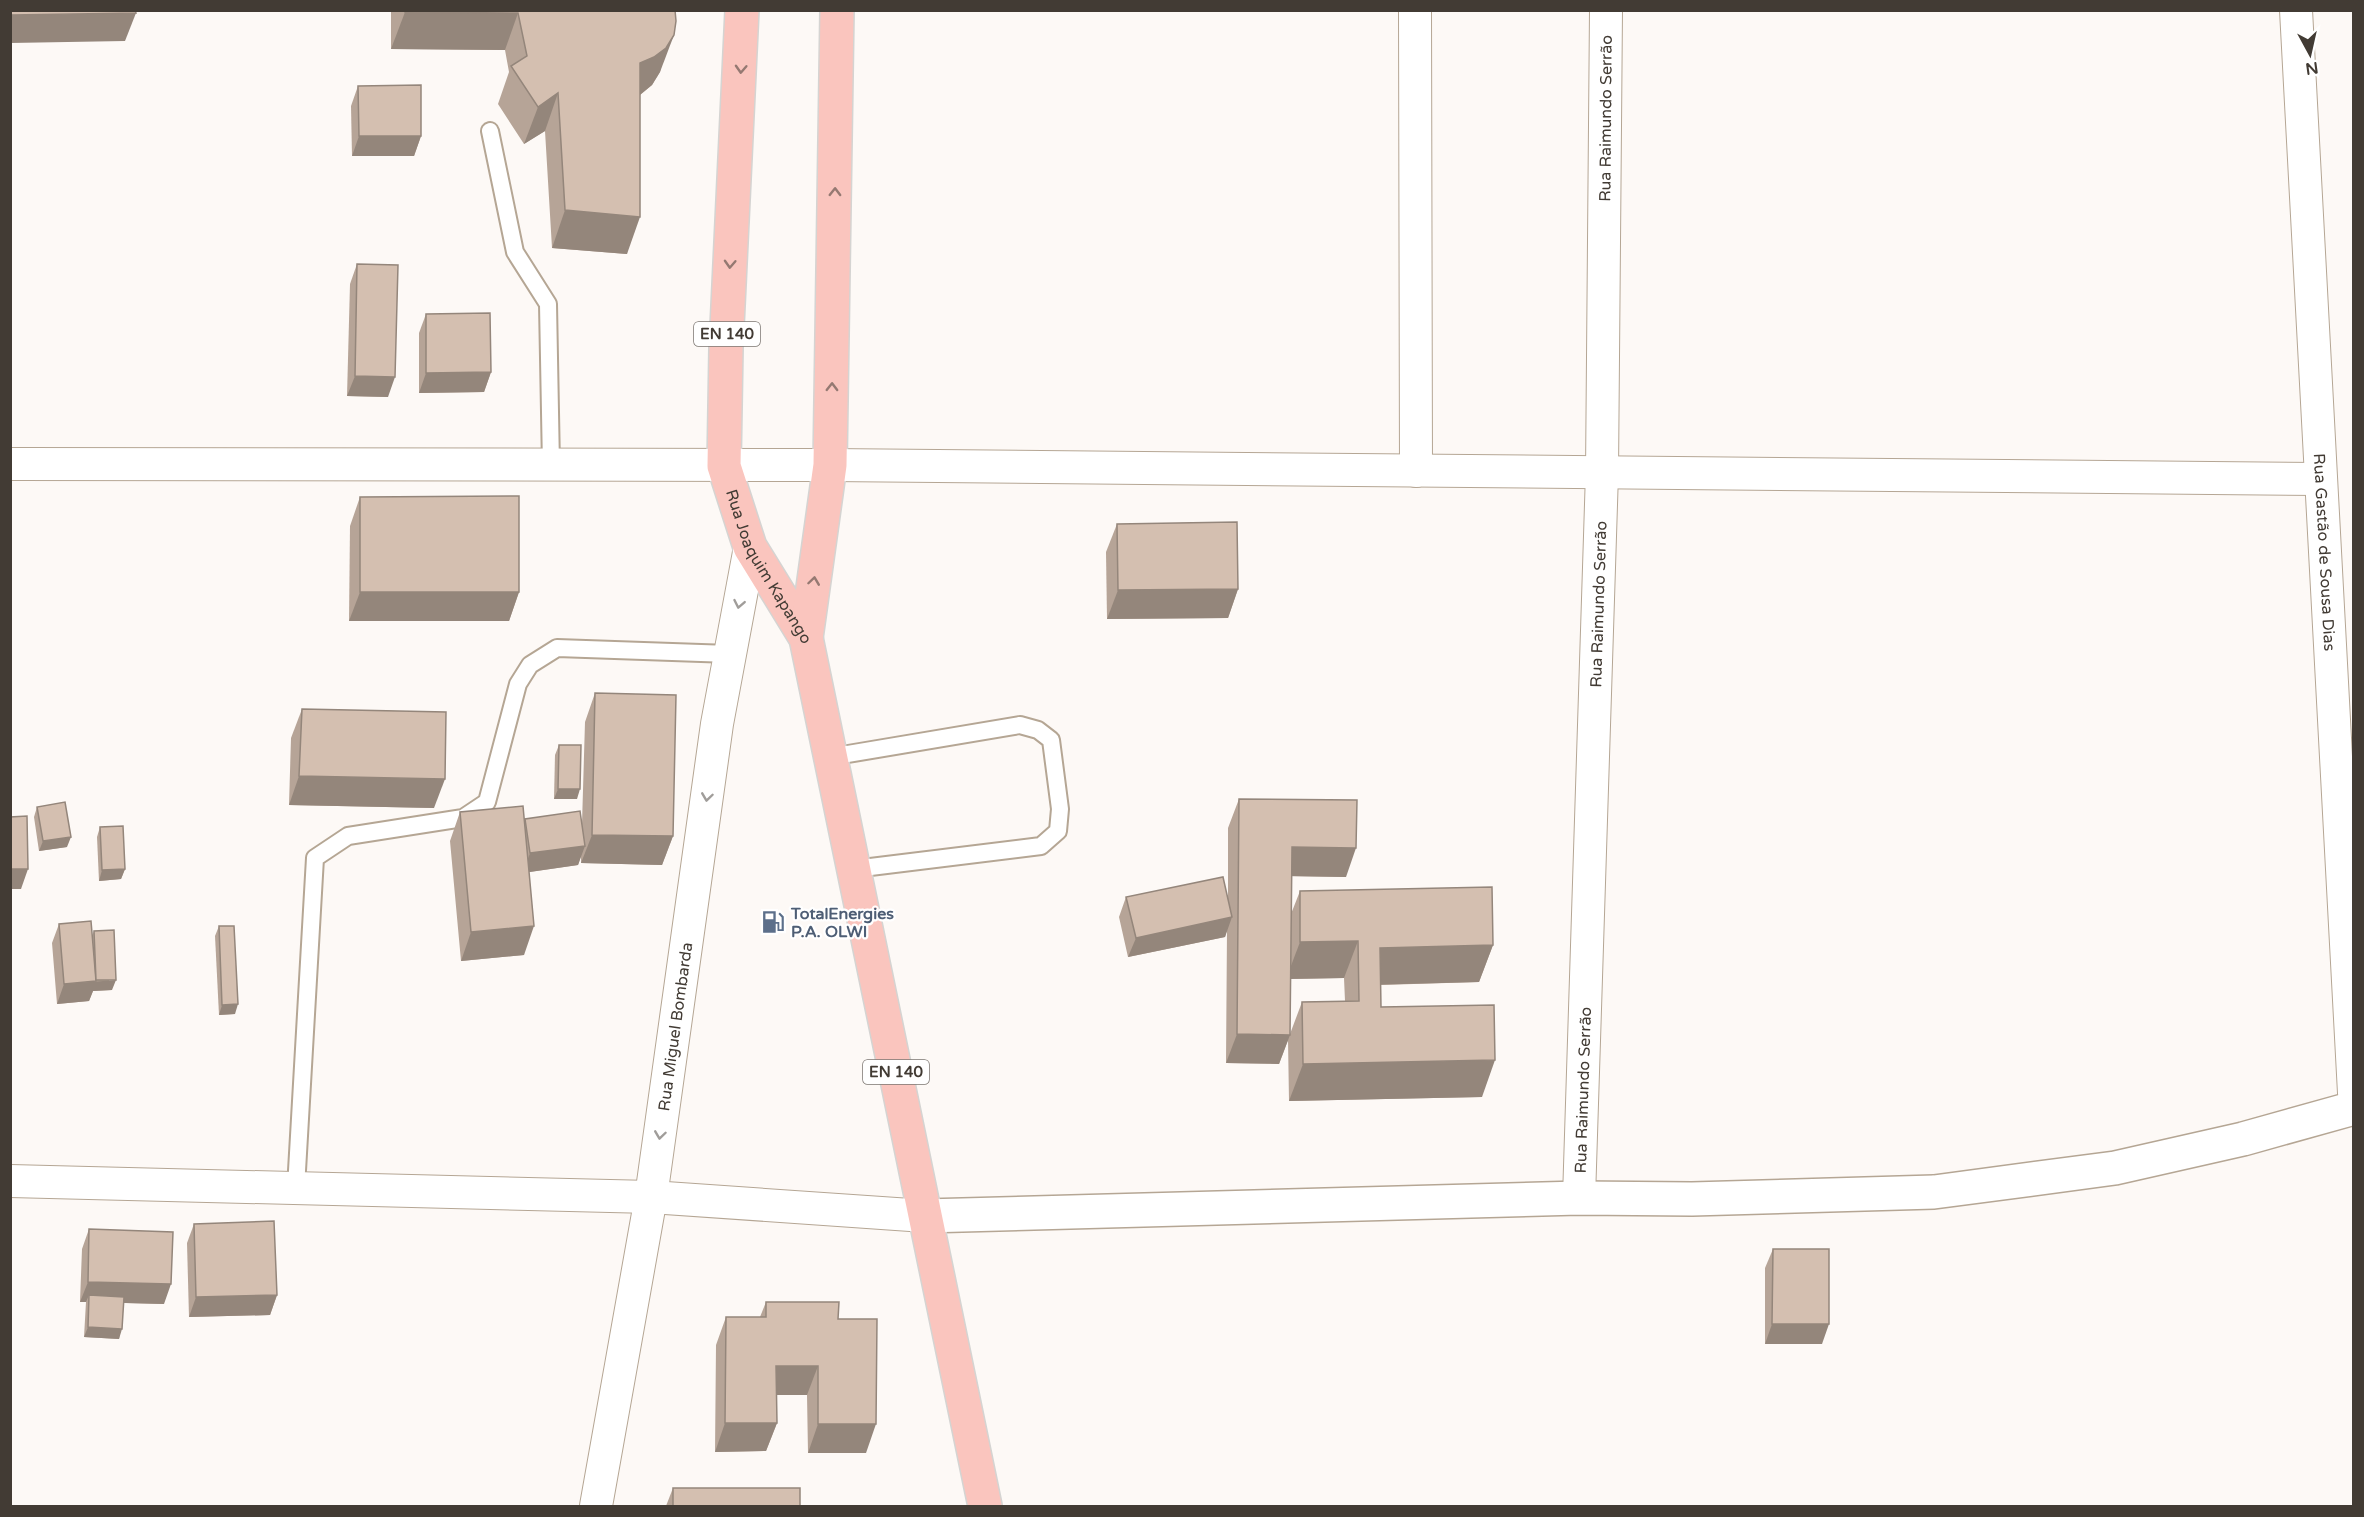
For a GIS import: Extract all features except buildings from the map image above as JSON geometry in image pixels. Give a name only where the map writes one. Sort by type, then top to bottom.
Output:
[{"type":"main road","name":"Rua Joaquim Kapango","points":[[742,10],[726,348],[724,466],[750,547],[806,639]]},
{"type":"main road","name":"Rua Joaquim Kapango","points":[[806,639],[830,465],[837,10]]},
{"type":"main road","name":"EN 140","points":[[806,639],[985,1506]]},
{"type":"street","points":[[1415,10],[1416,471]]},
{"type":"street","name":"Rua Raimundo Serrão","points":[[1579,1198],[1602,473],[1606,10]]},
{"type":"street","name":"Rua Gastão de Sousa Dias","points":[[2296,10],[2354,1093]]},
{"type":"street","points":[[10,464],[830,465],[2320,479]]},
{"type":"street","name":"Rua Miguel Bombarda","points":[[596,1506],[651,1197],[717,724],[750,547]]},
{"type":"street","points":[[10,1181],[651,1197],[925,1216],[1579,1198],[1692,1199],[1934,1192],[2115,1168],[2244,1139],[2354,1108]]},
{"type":"lane","points":[[490,131],[515,252],[548,304],[552,466]]},
{"type":"lane","points":[[296,1188],[315,858],[348,836],[463,818],[488,802],[518,684],[530,665],[557,648],[730,654]]},
{"type":"lane","points":[[830,757],[1020,725],[1038,730],[1051,740],[1060,808],[1058,831],[1041,846],[854,869]]},
{"type":"place","name":"TotalEnergies P.A. OLWI","points":[[773,922]]}]
